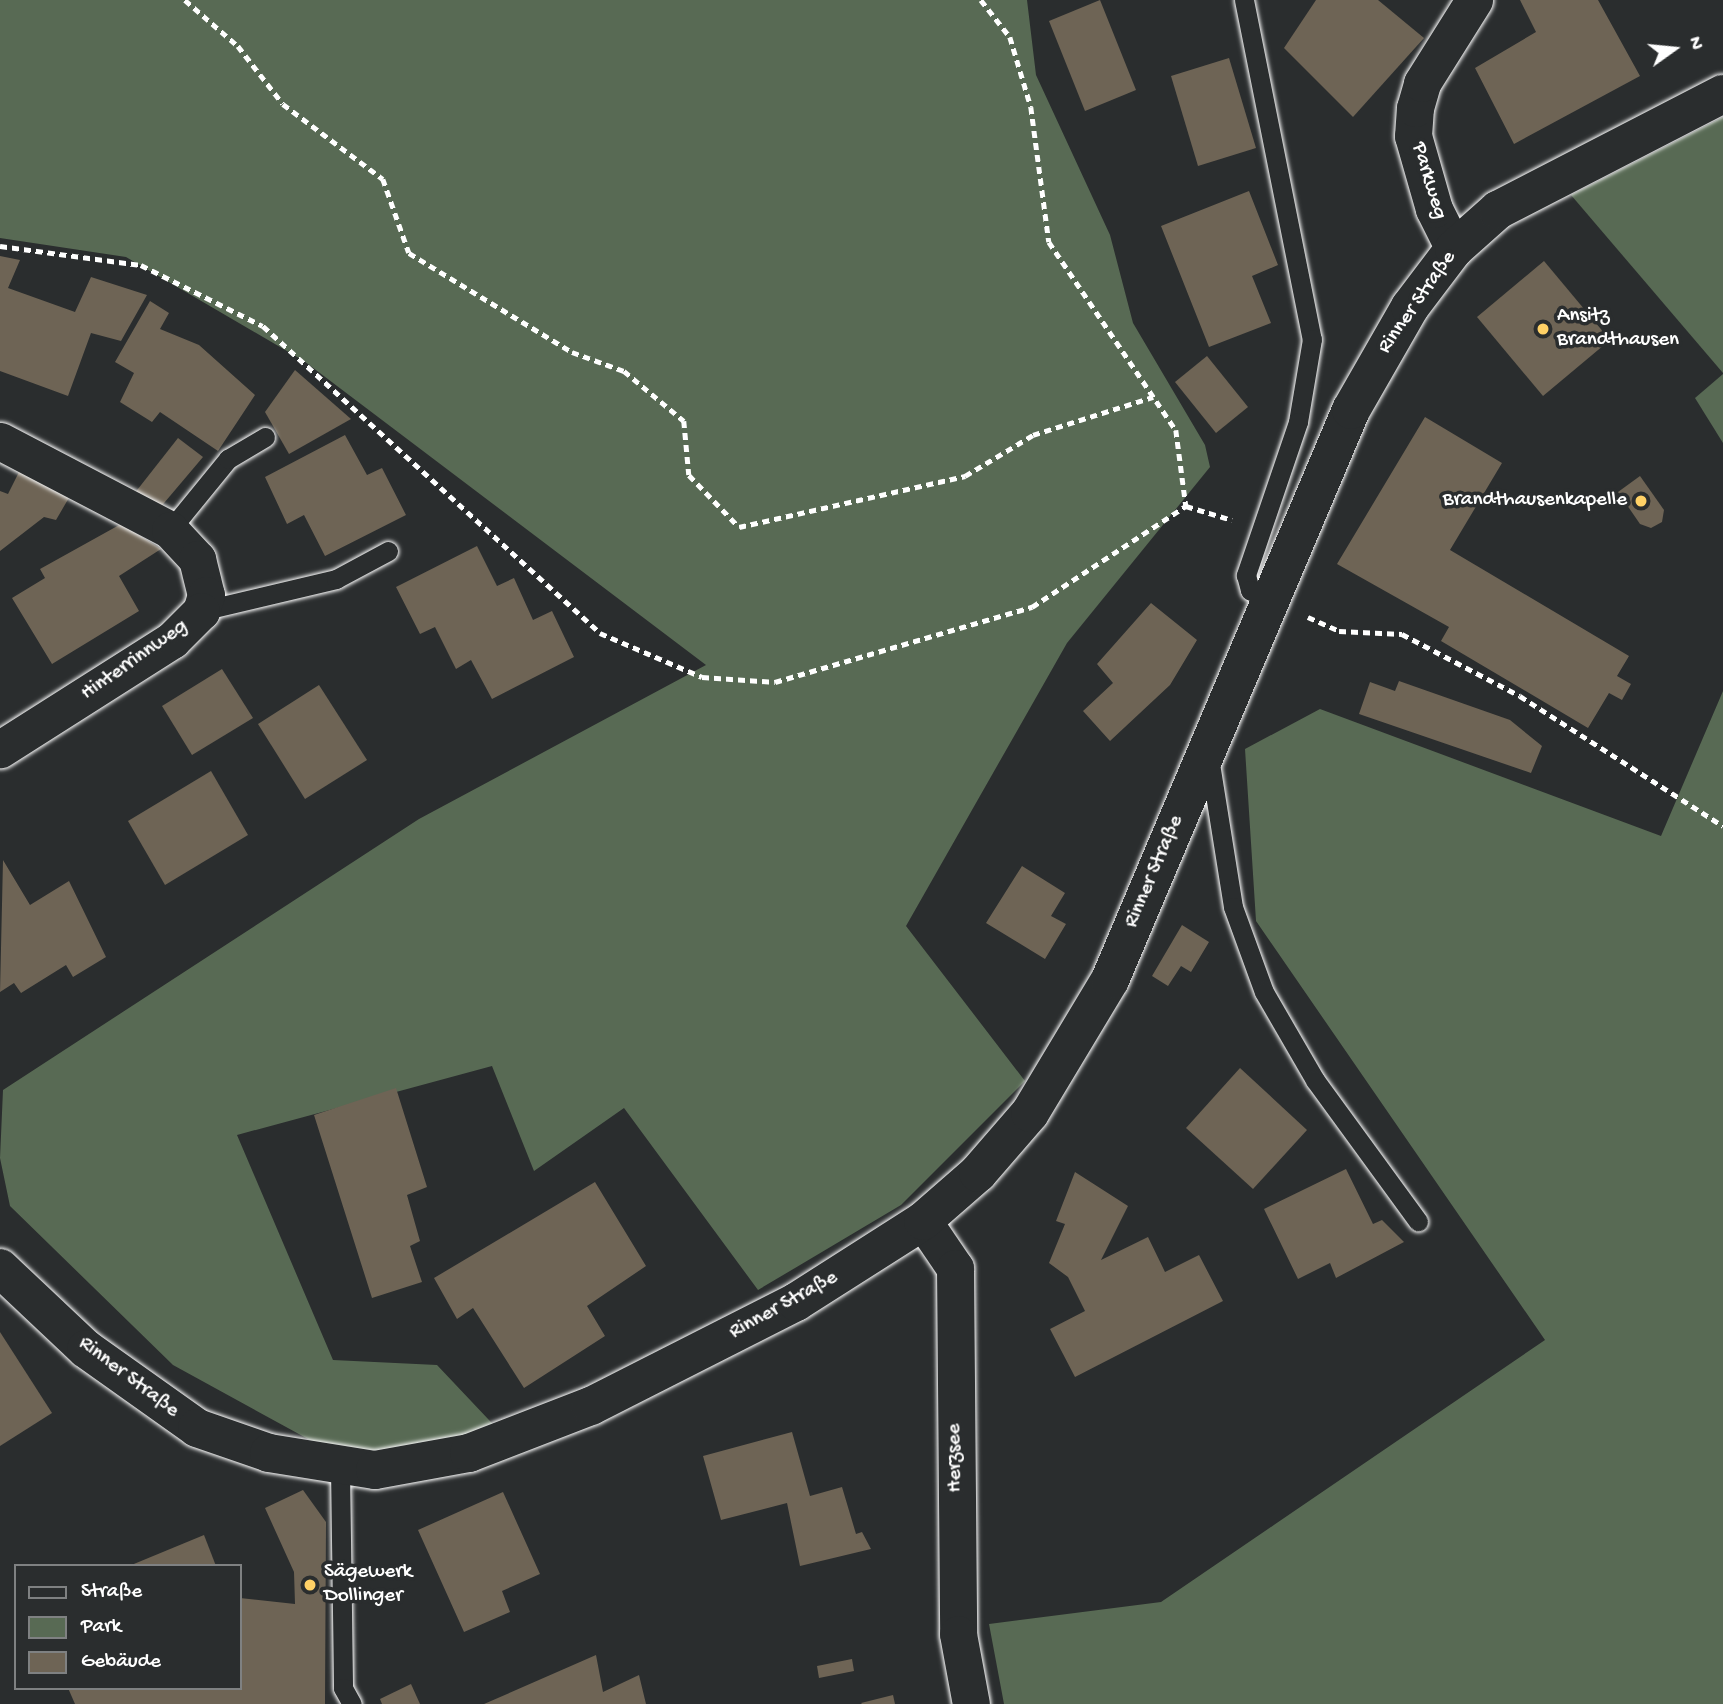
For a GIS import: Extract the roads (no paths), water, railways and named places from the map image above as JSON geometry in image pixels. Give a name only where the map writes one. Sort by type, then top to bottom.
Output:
[{"type":"main road","name":"Rinner Straße","points":[[0,1269],[86,1349],[197,1428],[269,1453],[340,1468],[420,1463],[524,1435],[796,1301],[923,1221],[1000,1150],[1057,1073],[1110,980],[1351,410],[1391,336],[1454,249],[1526,192],[1723,94]]},
{"type":"street","name":"Parkweg","points":[[1454,249],[1430,197],[1413,136],[1415,108],[1422,83],[1474,0]]},
{"type":"street","name":"Hinterrinnweg","points":[[0,441],[170,530],[186,543],[205,577],[201,611],[152,655],[0,749]]},
{"type":"street","name":"Herzsee","points":[[923,1221],[955,1268],[958,1634],[971,1704]]},
{"type":"lane","points":[[1244,0],[1269,150],[1312,339],[1301,411],[1245,575],[1250,590],[1270,601]]},
{"type":"lane","points":[[170,530],[228,459],[265,437]]},
{"type":"lane","points":[[201,611],[336,579],[388,551]]},
{"type":"lane","points":[[1207,749],[1219,794],[1233,907],[1264,992],[1315,1080],[1418,1221]]},
{"type":"lane","points":[[340,1468],[343,1688],[352,1704]]},
{"type":"place","name":"Ansitz Brandthausen","points":[[1543,329]]},
{"type":"place","name":"Brandthausenkapelle","points":[[1641,501]]},
{"type":"place","name":"Sägewerk Dollinger","points":[[310,1585]]}]
